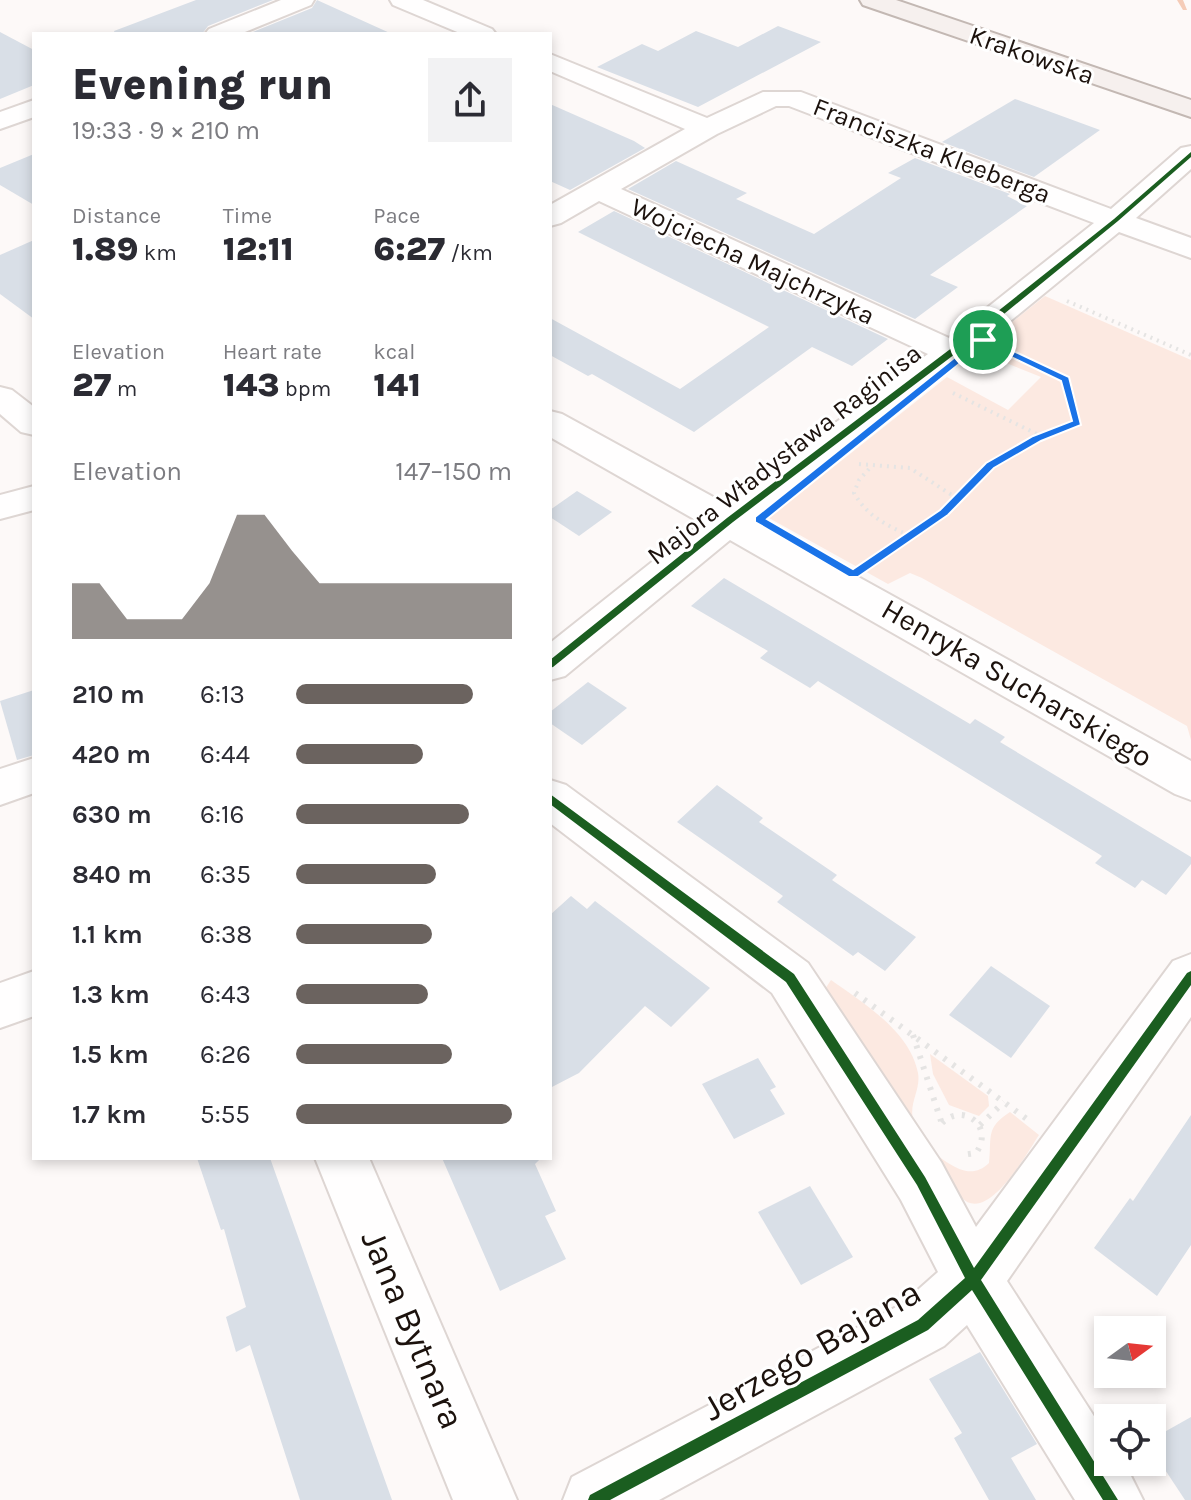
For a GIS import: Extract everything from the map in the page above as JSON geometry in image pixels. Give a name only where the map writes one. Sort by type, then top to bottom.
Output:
[{"type":"main road","name":"Krakowska","points":[[872,0],[1191,109]]},
{"type":"street","points":[[223,32],[302,0]]},
{"type":"street","points":[[402,0],[478,32]]},
{"type":"street","points":[[552,63],[707,128]]},
{"type":"street","name":"Franciszka Kleeberga","points":[[552,216],[707,128],[772,98],[792,98],[1191,249]]},
{"type":"street","name":"Majora Władysława Raginisa","points":[[552,663],[730,520],[952,352],[1116,220],[1191,154]]},
{"type":"street","name":"Wojciecha Majchrzyka","points":[[599,190],[952,352]]},
{"type":"street","points":[[0,397],[32,422]]},
{"type":"street","name":"Henryka Sucharskiego","points":[[552,423],[730,520],[1191,782]]},
{"type":"street","points":[[0,507],[32,499]]},
{"type":"street","points":[[0,787],[32,776]]},
{"type":"street","points":[[552,800],[790,978],[921,1181],[973,1280],[1111,1500]]},
{"type":"street","name":"Jerzego Bajana","points":[[595,1500],[923,1325],[973,1280],[1191,976]]},
{"type":"street","points":[[0,1006],[32,994]]},
{"type":"street","name":"Jana Bytnara","points":[[343,1160],[485,1500]]},
{"type":"path","points":[[1056,296],[1191,355]]},
{"type":"path","points":[[866,566],[958,499],[990,465],[1042,437],[1077,423],[1066,379],[998,349]]},
{"type":"path","points":[[942,387],[1042,437]]},
{"type":"path","points":[[855,462],[869,469],[895,465],[908,467],[922,473],[958,499]]},
{"type":"path","points":[[869,469],[859,480],[854,493],[860,506],[894,530],[911,536]]},
{"type":"path","points":[[790,978],[809,959],[1067,1148]]},
{"type":"path","points":[[913,1035],[942,1123]]},
{"type":"path","points":[[980,1125],[1004,1102]]},
{"type":"path","points":[[939,1133],[942,1123],[949,1116],[960,1114],[980,1125],[985,1135],[983,1146],[976,1153],[964,1155],[953,1152]]},
{"type":"shaded area","points":[[1045,296],[1191,360],[1191,740],[1187,726],[922,578],[910,573],[888,584],[769,518],[947,377],[1008,410],[1041,377],[976,351]]},
{"type":"shaded area","points":[[831,980],[884,1019],[906,1044],[918,1073],[913,1120],[825,989]]},
{"type":"shaded area","points":[[930,1054],[988,1096],[989,1106],[979,1116],[949,1105],[933,1074]]},
{"type":"shaded area","points":[[1010,1112],[1039,1135],[1016,1170],[994,1195],[982,1202],[971,1203],[957,1192],[930,1150],[966,1171],[981,1169],[989,1163],[993,1128]]},
{"type":"building","points":[[196,0],[273,0],[208,26],[204,32],[114,31]]},
{"type":"building","points":[[317,0],[388,32],[253,32],[312,8]]},
{"type":"building","points":[[778,26],[821,42],[698,107],[597,67],[642,44],[658,51],[696,31],[738,47]]},
{"type":"building","points":[[0,32],[32,49],[32,86],[0,99]]},
{"type":"building","points":[[1015,99],[1100,130],[1034,177],[942,142]]},
{"type":"building","points":[[552,105],[645,148],[570,190],[552,182]]},
{"type":"building","points":[[32,155],[32,204],[0,185],[0,168]]},
{"type":"building","points":[[915,158],[1010,194],[1007,196],[1027,206],[930,275],[958,287],[915,319],[628,189],[676,161],[747,193],[736,199],[814,234],[901,178],[888,173]]},
{"type":"building","points":[[614,211],[888,339],[852,366],[812,347],[694,432],[592,374],[588,376],[552,356],[552,319],[680,389],[769,327],[578,232]]},
{"type":"building","points":[[32,241],[32,318],[0,294],[0,255]]},
{"type":"building","points":[[577,491],[612,512],[579,536],[552,518],[552,509]]},
{"type":"building","points":[[724,578],[970,724],[975,719],[1005,737],[1000,742],[1191,857],[1191,864],[1166,895],[1142,880],[1135,888],[1095,863],[1102,856],[818,681],[810,688],[760,658],[768,651],[691,606]]},
{"type":"building","points":[[588,682],[627,708],[582,745],[552,724],[552,710]]},
{"type":"building","points":[[32,691],[32,756],[17,760],[0,701]]},
{"type":"building","points":[[717,785],[763,818],[759,822],[837,875],[832,880],[916,937],[885,971],[858,952],[853,956],[777,902],[783,896],[677,822]]},
{"type":"building","points":[[571,896],[587,909],[595,901],[710,988],[671,1027],[645,1006],[579,1073],[552,1087],[552,913]]},
{"type":"building","points":[[991,966],[1050,1006],[1011,1058],[949,1015]]},
{"type":"building","points":[[758,1058],[776,1087],[770,1090],[785,1114],[734,1139],[702,1084]]},
{"type":"building","points":[[1191,1115],[1191,1245],[1157,1296],[1094,1248],[1130,1198],[1133,1201]]},
{"type":"building","points":[[198,1160],[271,1160],[392,1500],[300,1500],[250,1345],[236,1352],[226,1317],[246,1307],[224,1229],[221,1230]]},
{"type":"building","points":[[443,1160],[539,1160],[535,1164],[556,1211],[545,1216],[566,1259],[500,1291]]},
{"type":"building","points":[[810,1186],[853,1257],[801,1285],[758,1212]]},
{"type":"building","points":[[980,1352],[1037,1444],[1011,1458],[1036,1500],[989,1500],[954,1438],[962,1433],[929,1379]]},
{"type":"building","points":[[1191,1417],[1191,1500],[1185,1500],[1166,1471],[1166,1431]]},
{"type":"waterway","points":[[1180,0],[1185,9]]},
{"type":"cycle path","points":[[552,663],[730,520],[952,352],[1116,220],[1191,154]]},
{"type":"cycle path","points":[[552,800],[790,978],[921,1181],[973,1280],[1111,1500]]},
{"type":"cycle path","points":[[595,1500],[923,1325],[973,1280],[1191,976]]},
{"type":"route","points":[[983,340],[1066,379],[1077,423],[1037,439],[990,465],[944,512],[853,574],[759,520],[789,498],[983,340]]}]
